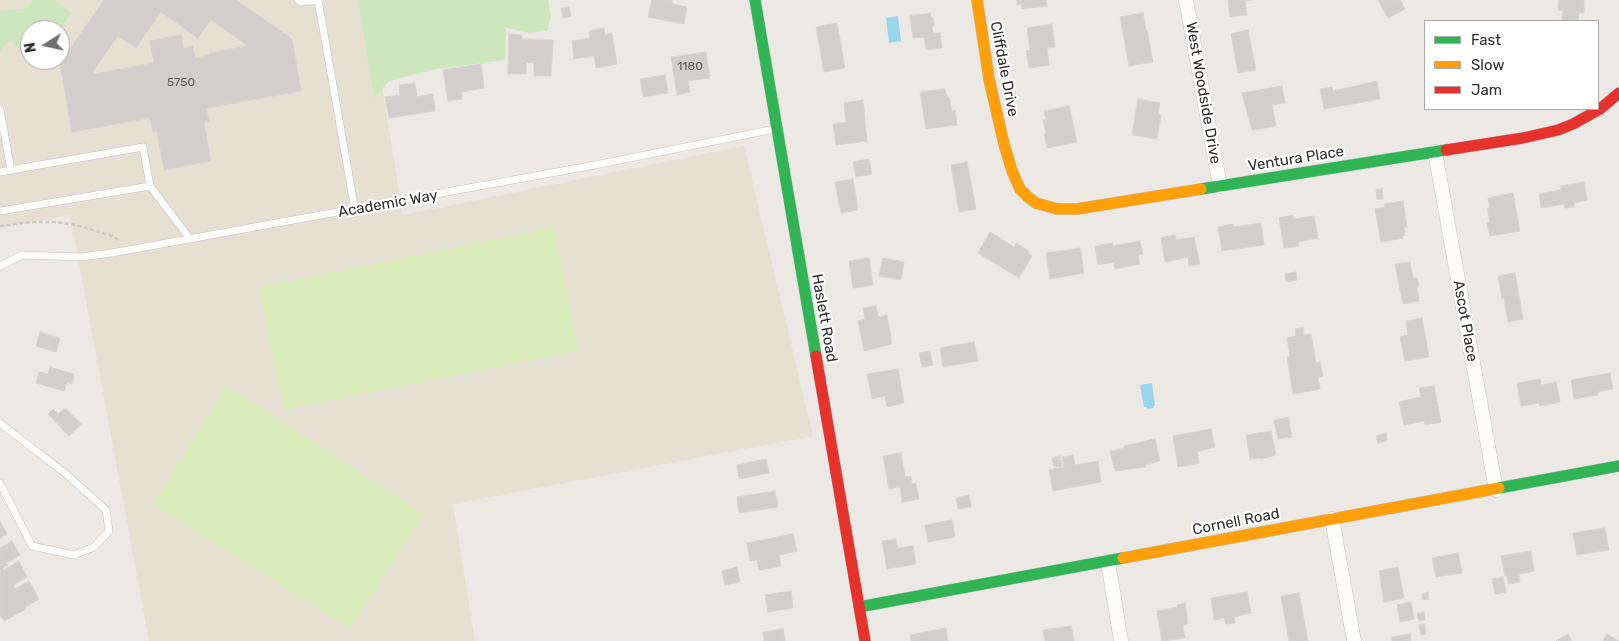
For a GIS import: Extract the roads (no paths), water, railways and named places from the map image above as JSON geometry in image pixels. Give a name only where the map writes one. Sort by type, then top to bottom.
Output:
[{"type":"street","name":"Haslett Road","points":[[755,0],[865,641]]},
{"type":"street","name":"Cliffdale Drive","points":[[977,0],[989,79],[1004,144]]},
{"type":"street","name":"West Woodside Drive","points":[[1186,0],[1220,186]]},
{"type":"street","name":"Ventura Place","points":[[1599,110],[1619,93]]},
{"type":"street","name":"Ventura Place","points":[[1004,144],[1012,171],[1020,189],[1036,203],[1046,207],[1066,210],[1522,138],[1558,130],[1598,110]]},
{"type":"street","name":"Ascot Place","points":[[1434,152],[1496,490]]},
{"type":"street","name":"Cornell Road","points":[[859,607],[1619,466]]},
{"type":"street","points":[[1332,519],[1354,641]]},
{"type":"street","points":[[1108,562],[1121,641]]},
{"type":"lane","points":[[298,0],[302,2],[318,0],[355,210]]},
{"type":"lane","points":[[0,109],[10,170]]},
{"type":"lane","name":"Academic Way","points":[[0,266],[22,255],[82,257],[134,249],[594,166],[776,129]]},
{"type":"lane","points":[[0,172],[143,147],[150,186],[190,238]]},
{"type":"lane","points":[[0,211],[150,186]]},
{"type":"lane","points":[[0,423],[66,474],[100,504],[106,510],[109,531],[94,547],[74,555],[32,546],[0,483]]},
{"type":"water","points":[[898,16],[901,41],[889,43],[886,18]]},
{"type":"water","points":[[1152,383],[1155,406],[1153,406],[1154,408],[1147,409],[1147,407],[1144,407],[1140,385]]}]
